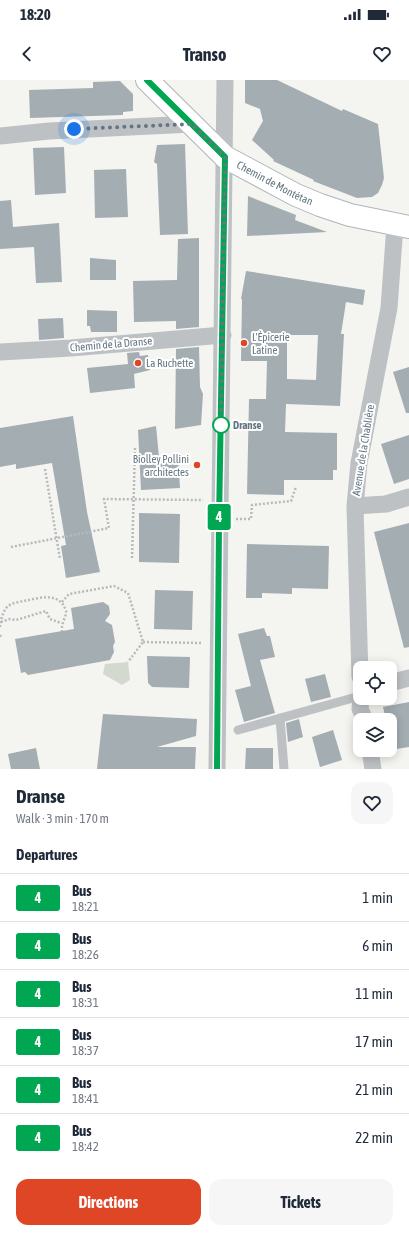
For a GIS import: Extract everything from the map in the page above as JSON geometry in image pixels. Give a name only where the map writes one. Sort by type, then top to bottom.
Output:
[{"type":"street","name":"Chemin de Montétan","points":[[147,80],[225,157],[296,195],[320,205],[350,215],[402,226]]},
{"type":"street","points":[[217,769],[225,80]]},
{"type":"street","points":[[0,136],[49,130],[192,124]]},
{"type":"street","name":"Avenue de la Chablière","points":[[360,661],[355,506],[359,463],[389,308],[402,226]]},
{"type":"street","name":"Chemin de la Dranse","points":[[0,352],[71,348],[205,335],[222,335]]},
{"type":"street","points":[[355,506],[386,504],[409,497]]},
{"type":"street","points":[[397,681],[409,678]]},
{"type":"street","points":[[371,757],[373,769]]},
{"type":"lane","points":[[238,730],[353,699]]},
{"type":"lane","points":[[280,718],[284,769]]},
{"type":"path","points":[[132,558],[135,448]]},
{"type":"path","points":[[45,469],[60,559]]},
{"type":"path","points":[[234,519],[251,519],[252,505],[291,501],[296,487]]},
{"type":"path","points":[[11,548],[108,528],[104,498],[208,500]]},
{"type":"path","points":[[62,602],[69,594],[114,586],[128,593],[143,642]]},
{"type":"path","points":[[0,627],[2,614],[7,607],[14,603],[44,596],[54,598],[62,602],[66,615],[61,623],[62,631]]},
{"type":"path","points":[[1,622],[10,619],[16,620],[46,611],[50,619],[61,623]]},
{"type":"path","points":[[143,642],[205,643]]},
{"type":"path","points":[[128,662],[143,642]]},
{"type":"shaded area","points":[[128,662],[130,680],[122,685],[103,674],[105,664]]},
{"type":"building","points":[[245,80],[277,80],[342,111],[343,109],[378,124],[384,178],[378,193],[372,197],[357,198],[313,181],[314,180],[273,161],[274,160],[252,140],[263,121],[260,109],[245,103]]},
{"type":"building","points":[[120,81],[133,94],[133,111],[123,112],[123,115],[30,118],[29,90],[93,88],[93,82]]},
{"type":"building","points":[[185,144],[188,234],[160,235],[157,164],[154,162],[157,145]]},
{"type":"building","points":[[64,147],[66,193],[35,195],[33,148]]},
{"type":"building","points":[[126,169],[128,217],[95,218],[94,170]]},
{"type":"building","points":[[248,196],[296,215],[295,220],[327,232],[247,236]]},
{"type":"building","points":[[11,200],[13,227],[59,223],[62,282],[36,283],[34,247],[0,249],[0,201]]},
{"type":"building","points":[[199,238],[199,327],[176,329],[176,321],[134,322],[133,281],[177,280],[178,239]]},
{"type":"building","points":[[90,258],[116,260],[116,280],[90,280]]},
{"type":"building","points":[[246,271],[365,290],[363,305],[346,302],[341,334],[344,334],[340,406],[286,404],[285,432],[337,433],[337,470],[333,470],[333,480],[284,480],[284,495],[247,494],[249,399],[266,399],[267,361],[241,361],[241,299]],"holes":[[[287,335],[318,335],[316,380],[287,379]]]},
{"type":"building","points":[[87,310],[117,311],[117,332],[91,332],[90,326],[87,326]]},
{"type":"building","points":[[63,318],[64,338],[39,340],[38,319]]},
{"type":"building","points":[[199,347],[200,387],[203,394],[201,425],[175,429],[176,349]]},
{"type":"building","points":[[139,352],[140,356],[148,355],[150,370],[134,374],[135,388],[90,393],[87,368],[128,364],[127,353]]},
{"type":"building","points":[[409,367],[409,413],[406,413],[393,372]]},
{"type":"building","points":[[73,416],[87,512],[100,572],[66,578],[61,546],[66,545],[52,463],[16,469],[16,464],[0,467],[0,428]]},
{"type":"building","points":[[156,426],[159,457],[178,456],[180,488],[141,490],[138,430]]},
{"type":"building","points":[[409,435],[409,479],[394,484],[381,444]]},
{"type":"building","points":[[139,513],[180,514],[179,563],[139,562]]},
{"type":"building","points":[[409,523],[409,647],[404,648],[374,532]]},
{"type":"building","points":[[247,544],[329,546],[328,589],[292,588],[292,594],[262,593],[262,598],[246,598]]},
{"type":"building","points":[[155,590],[193,591],[192,630],[154,629]]},
{"type":"building","points":[[103,602],[109,606],[110,614],[105,621],[112,625],[115,642],[113,646],[114,652],[110,660],[28,675],[25,672],[21,673],[15,639],[74,629],[71,608]]},
{"type":"building","points":[[264,628],[267,636],[270,636],[275,657],[260,660],[275,713],[244,722],[235,690],[251,686],[238,634]]},
{"type":"building","points":[[147,656],[190,657],[189,688],[152,687],[148,683]]},
{"type":"building","points":[[325,674],[331,697],[311,702],[305,679]]},
{"type":"building","points":[[409,702],[409,747],[397,749],[397,713],[384,713],[383,707]]},
{"type":"building","points":[[103,714],[197,719],[196,736],[157,747],[196,747],[195,769],[97,769]]},
{"type":"building","points":[[299,719],[303,737],[288,742],[286,723]]},
{"type":"building","points":[[333,730],[342,760],[320,767],[312,737]]},
{"type":"building","points":[[36,748],[40,769],[11,769],[8,754]]},
{"type":"building","points":[[246,748],[273,748],[273,769],[245,769]]},
{"type":"bus line","name":"4","points":[[147,80],[225,157],[219,523],[217,769]]},
{"type":"place","name":"L'Épicerie Latine","points":[[244,343]]},
{"type":"place","name":"La Ruchette","points":[[138,363]]},
{"type":"place","name":"Dranse","points":[[221,425]]},
{"type":"place","name":"Biolley Pollini architectes","points":[[197,465]]},
{"type":"route","points":[[74,129],[192,124],[225,157],[221,425]]}]
